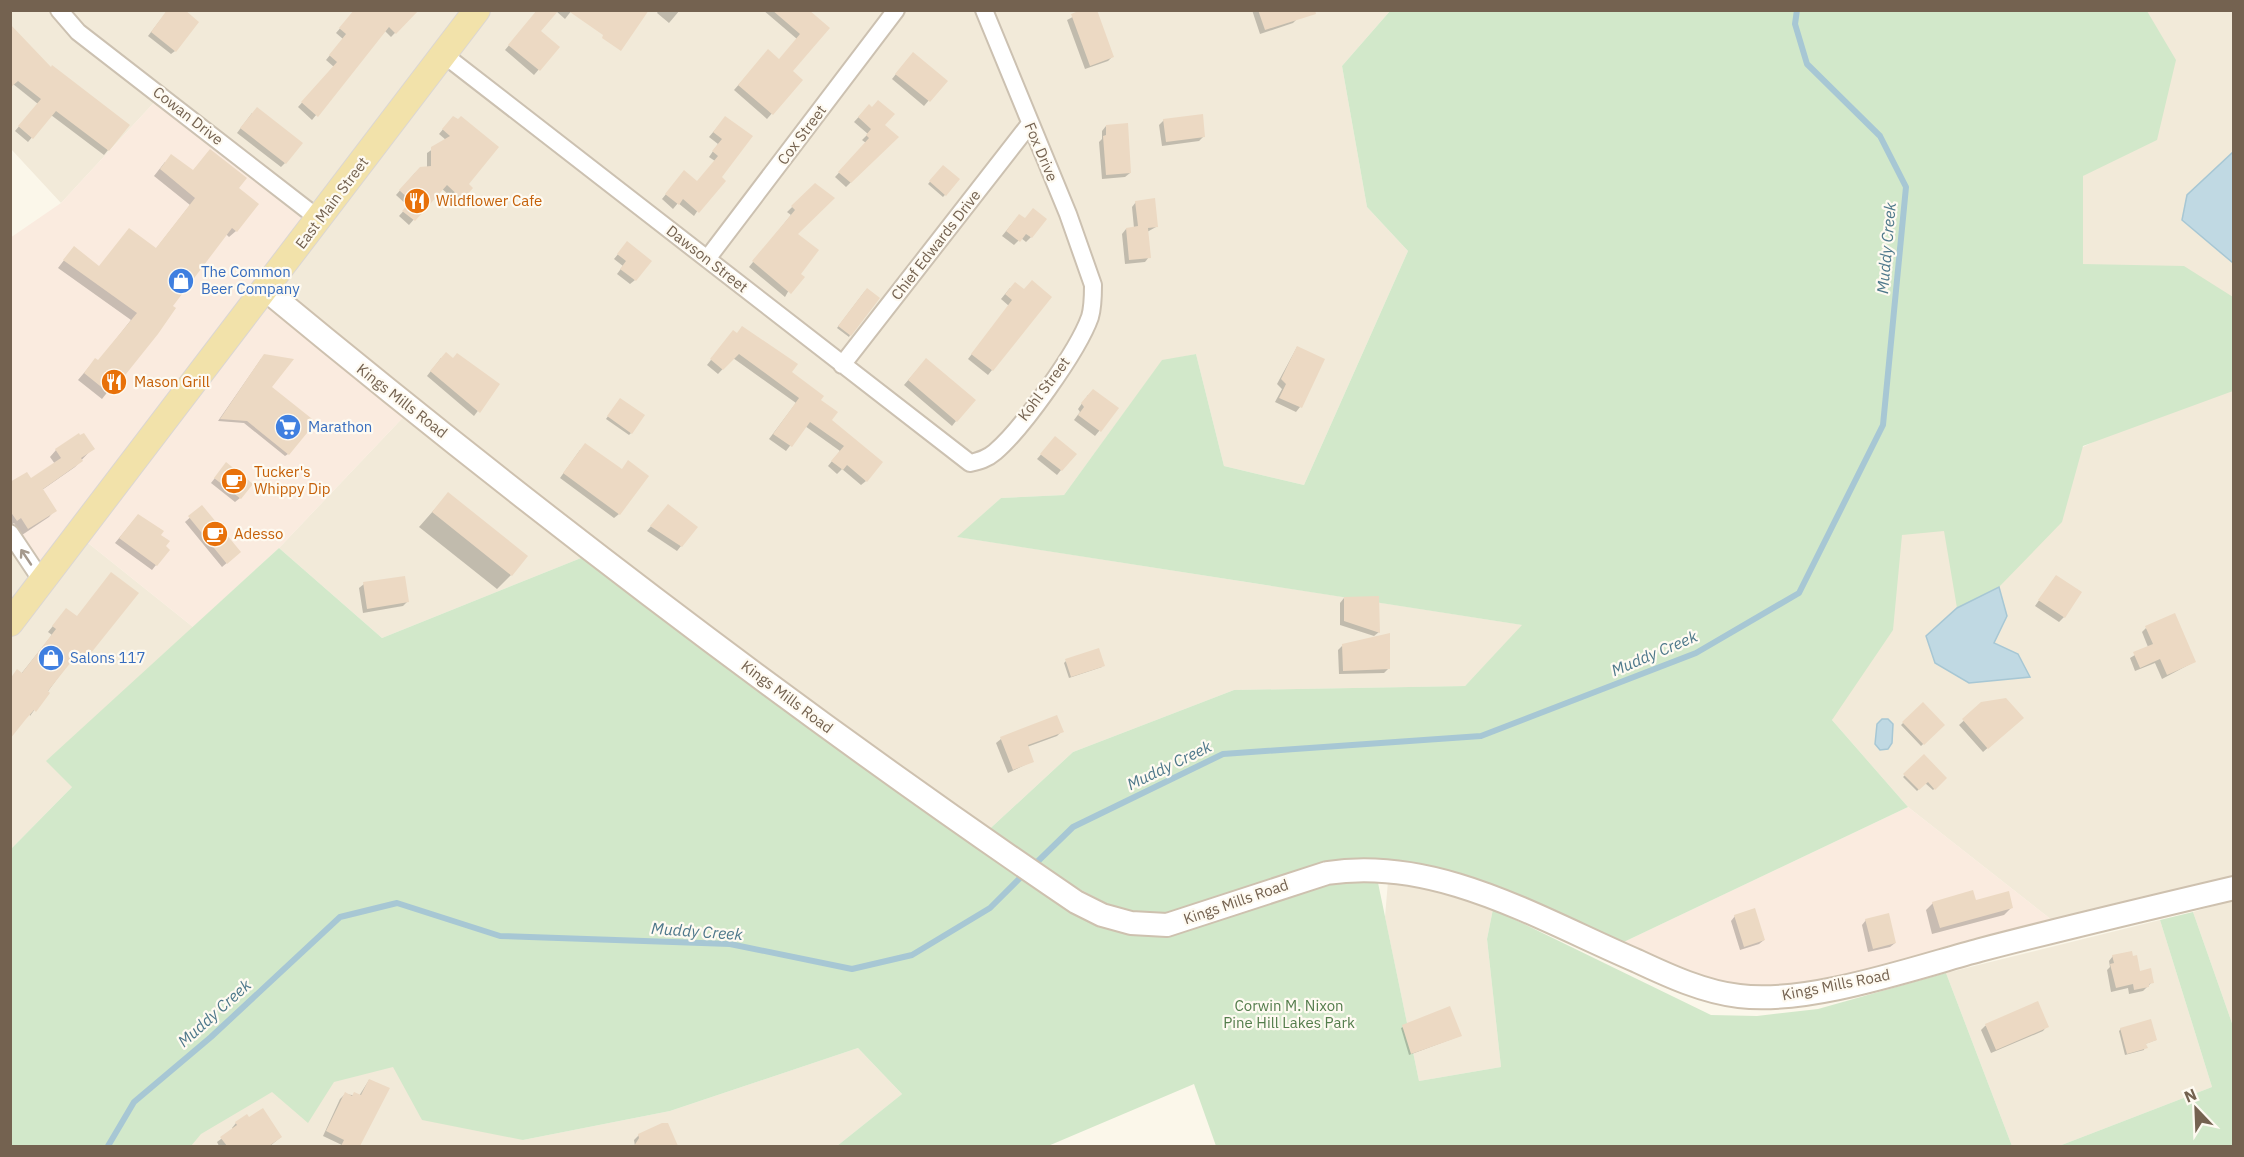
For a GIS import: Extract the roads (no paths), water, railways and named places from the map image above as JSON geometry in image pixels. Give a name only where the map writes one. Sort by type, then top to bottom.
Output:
[{"type":"main road","name":"East Main Street","points":[[10,623],[266,290],[477,10]]},
{"type":"street","name":"Cowan Drive","points":[[59,10],[78,32],[319,219]]},
{"type":"street","name":"Cox Street","points":[[707,259],[896,10]]},
{"type":"street","name":"Fox Drive","points":[[984,10],[1029,125],[1068,214],[1093,285],[1093,295]]},
{"type":"street","name":"Dawson Street","points":[[443,54],[970,464]]},
{"type":"street","name":"Chief Edwards Drive","points":[[843,365],[1029,125]]},
{"type":"street","name":"Kings Mills Road","points":[[266,290],[378,383],[706,636],[878,765],[1076,902],[1102,915],[1131,923],[1167,925],[1327,873],[1353,869],[1389,869],[1444,880],[1495,899],[1701,987],[1739,996],[1764,998],[1803,994],[1871,980],[2062,928],[2234,888]]},
{"type":"street","name":"Kohl Street","points":[[970,464],[996,451],[1038,402],[1078,342],[1090,318],[1093,295]]},
{"type":"street","points":[[10,533],[42,581]]},
{"type":"water","points":[[2233,152],[2233,263],[2182,220],[2187,195]]},
{"type":"water","points":[[1999,587],[2007,616],[1994,643],[2018,654],[2030,677],[1969,683],[1935,663],[1926,636],[1957,608]]},
{"type":"water","points":[[1882,719],[1888,719],[1893,724],[1892,743],[1888,749],[1880,750],[1875,744],[1877,724]]},
{"type":"waterway","name":"Muddy Creek","points":[[1033,866],[1073,827],[1223,754],[1481,736],[1696,653],[1799,593],[1883,425],[1906,187],[1880,136],[1807,64],[1795,24],[1797,10]]},
{"type":"waterway","name":"Muddy Creek","points":[[108,1146],[134,1102],[211,1037],[340,917],[397,903],[500,936],[730,944],[852,969],[912,955],[990,908],[1025,873]]},
{"type":"place","name":"Wildflower Cafe","points":[[417,201]]},
{"type":"place","name":"The Common Beer Company","points":[[181,281]]},
{"type":"place","name":"Mason Grill","points":[[114,382]]},
{"type":"place","name":"Marathon","points":[[288,427]]},
{"type":"place","name":"Tucker's Whippy Dip","points":[[234,481]]},
{"type":"place","name":"Adesso","points":[[215,534]]},
{"type":"place","name":"Salons 117","points":[[51,658]]},
{"type":"park label","name":"Corwin M. Nixon Pine Hill Lakes Park","points":[[1289,1014]]}]
